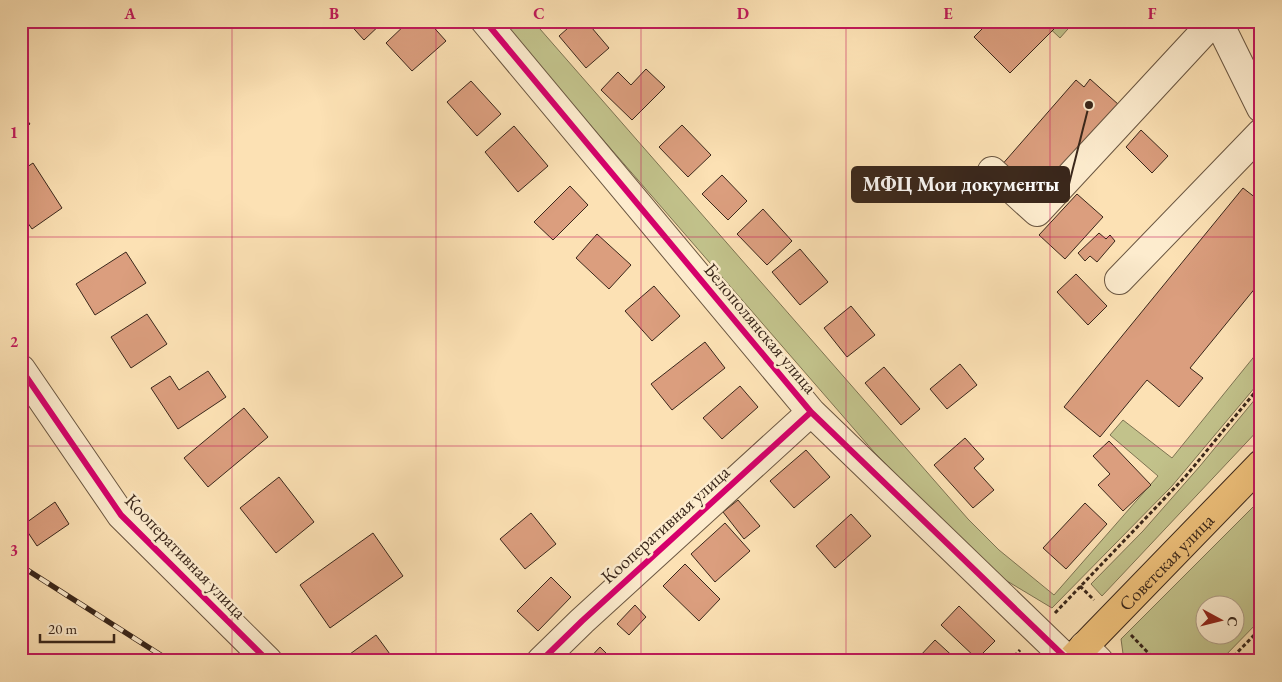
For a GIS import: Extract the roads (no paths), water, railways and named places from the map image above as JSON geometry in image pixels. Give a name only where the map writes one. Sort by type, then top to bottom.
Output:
[{"type":"main road","name":"Советская улица","points":[[1081,657],[1261,464]]},
{"type":"street","name":"Белополянская улица","points":[[485,21],[811,412],[1038,632],[1081,657]]},
{"type":"street","points":[[992,171],[1037,212],[1214,21]]},
{"type":"street","points":[[1218,21],[1260,103]]},
{"type":"street","points":[[1119,280],[1261,133]]},
{"type":"street","name":"Кооперативная улица","points":[[21,369],[121,515],[268,661]]},
{"type":"street","name":"Кооперативная улица","points":[[541,661],[582,620],[811,412]]},
{"type":"railway","points":[[21,566],[170,661]]},
{"type":"place","name":"МФЦ Мои документы","points":[[1089,105]]}]
